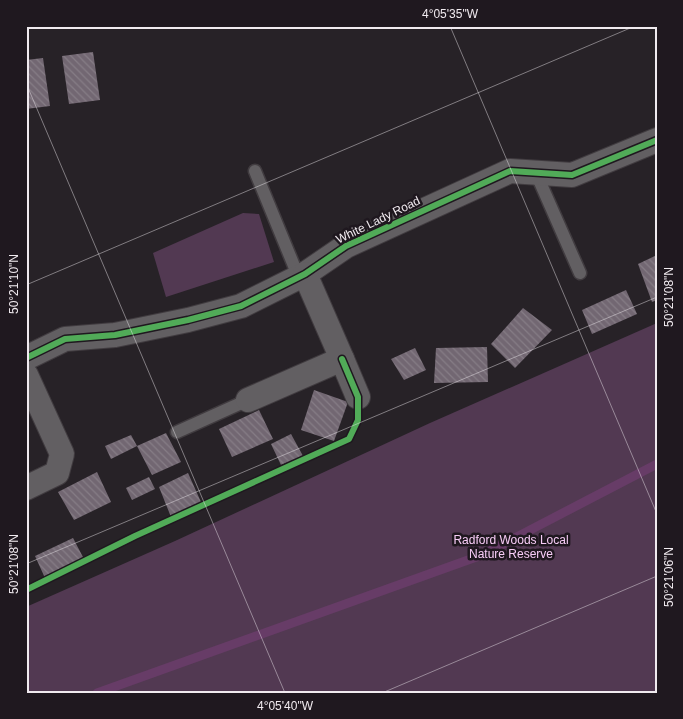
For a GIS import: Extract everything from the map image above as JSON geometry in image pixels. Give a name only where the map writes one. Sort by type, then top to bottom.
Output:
[{"type":"street","name":"White Lady Road","points":[[26,358],[66,339],[115,335],[188,320],[241,306],[302,276],[346,246],[510,171],[572,176],[657,140]]},
{"type":"street","points":[[302,276],[342,359],[358,398]]},
{"type":"street","points":[[248,400],[342,359]]},
{"type":"street","points":[[26,375],[62,454],[57,473],[26,488]]},
{"type":"lane","points":[[255,171],[302,276]]},
{"type":"lane","points":[[536,173],[580,272]]},
{"type":"lane","points":[[178,432],[248,400]]},
{"type":"green space","points":[[243,213],[259,214],[274,262],[166,297],[153,253]]},
{"type":"green space","name":"Radford Woods Local Nature Reserve","points":[[657,323],[657,693],[26,693],[26,607],[175,541],[430,423]]},
{"type":"building","points":[[93,52],[100,100],[69,104],[62,56]]},
{"type":"building","points":[[43,58],[50,106],[26,109],[26,60]]},
{"type":"building","points":[[657,255],[657,300],[652,302],[638,264]]},
{"type":"building","points":[[626,290],[637,314],[592,334],[582,310]]},
{"type":"building","points":[[523,308],[552,330],[515,368],[491,344]]},
{"type":"building","points":[[487,347],[488,382],[434,383],[436,348]]},
{"type":"building","points":[[415,348],[426,370],[404,380],[391,359]]},
{"type":"building","points":[[314,390],[348,402],[334,441],[301,430]]},
{"type":"building","points":[[259,410],[273,439],[232,457],[219,429]]},
{"type":"building","points":[[166,433],[181,462],[152,475],[137,446]]},
{"type":"building","points":[[291,434],[303,456],[281,465],[271,444]]},
{"type":"building","points":[[131,435],[137,446],[111,459],[105,446]]},
{"type":"building","points":[[97,472],[111,502],[74,520],[58,492]]},
{"type":"building","points":[[188,473],[201,502],[171,517],[159,487]]},
{"type":"building","points":[[149,477],[155,489],[132,500],[126,488]]},
{"type":"building","points":[[73,538],[84,559],[45,578],[35,556]]},
{"type":"waterway","points":[[97,693],[482,555],[657,464]]},
{"type":"cycle path","points":[[26,358],[65,339],[115,335],[188,320],[241,306],[305,274],[346,246],[510,171],[572,175],[657,140]]},
{"type":"cycle path","points":[[26,590],[135,536],[349,439],[358,420],[358,397],[342,359]]}]
